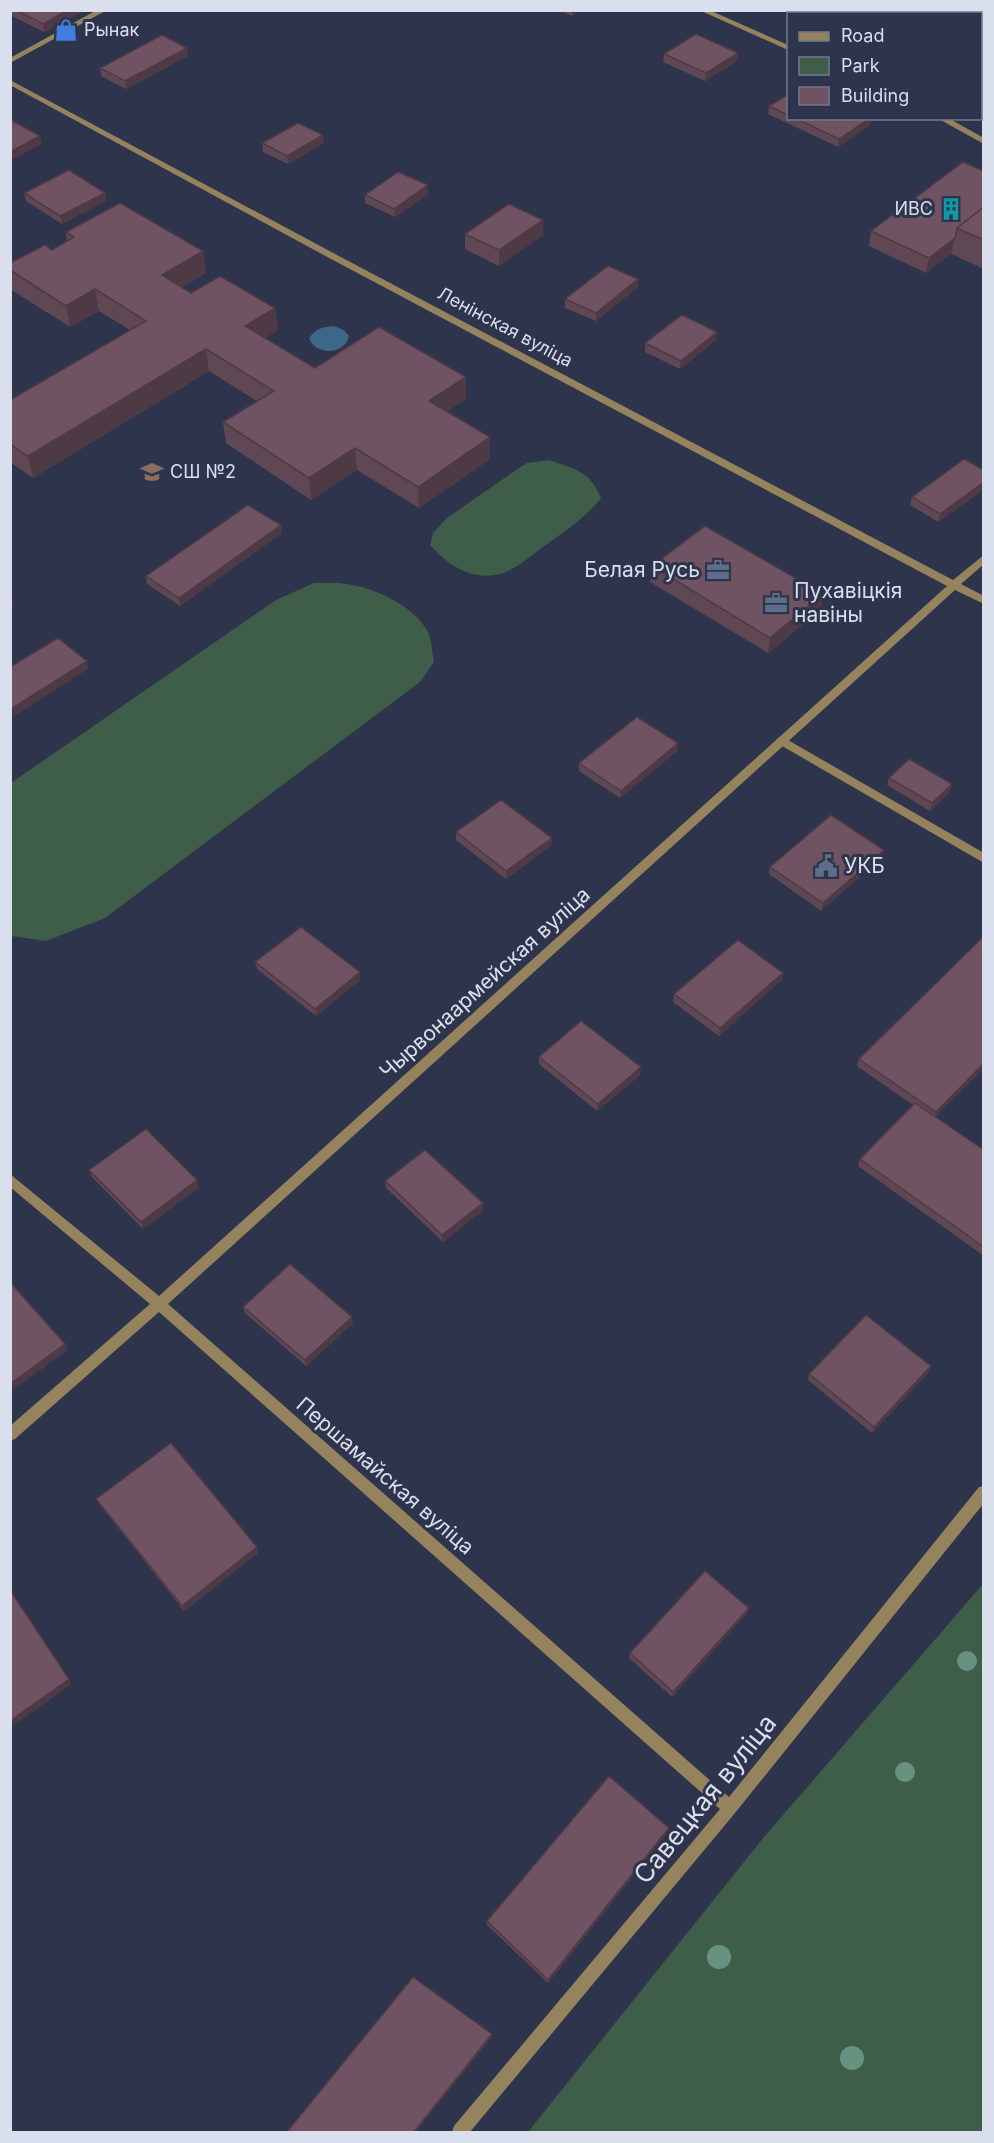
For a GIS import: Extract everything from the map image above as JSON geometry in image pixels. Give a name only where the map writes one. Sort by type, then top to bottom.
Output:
[{"type":"street","points":[[10,61],[104,10]]},
{"type":"street","points":[[702,10],[787,47]]},
{"type":"street","name":"Ленінская вуліца","points":[[10,82],[984,601]]},
{"type":"street","points":[[945,120],[984,142]]},
{"type":"street","name":"Чырвонаармейская вуліца","points":[[10,1435],[159,1304],[984,558]]},
{"type":"street","points":[[782,740],[984,859]]},
{"type":"street","name":"Першамайская вуліца","points":[[10,1179],[159,1304],[730,1808]]},
{"type":"street","name":"Савецкая вуліца","points":[[460,2133],[730,1808],[983,1495]]},
{"type":"green space","points":[[549,460],[581,472],[592,482],[601,498],[576,523],[525,561],[500,574],[479,575],[452,565],[430,545],[433,533],[447,518],[527,463]]},
{"type":"green space","points":[[314,583],[343,583],[369,589],[392,599],[412,613],[429,634],[434,662],[420,682],[105,918],[46,941],[11,936],[11,783],[276,600]]},
{"type":"green space","points":[[983,1584],[983,2132],[528,2132],[764,1837]]},
{"type":"water","points":[[334,326],[344,330],[349,336],[342,347],[330,351],[317,348],[312,344],[309,338],[314,332]]},
{"type":"building","points":[[16,10],[68,10],[43,24]]},
{"type":"building","points":[[805,10],[852,10],[856,12],[808,12]]},
{"type":"building","points":[[696,34],[738,53],[706,73],[664,54]]},
{"type":"building","points":[[162,35],[187,48],[125,81],[100,68]]},
{"type":"building","points":[[787,95],[787,115],[769,106]]},
{"type":"building","points":[[11,120],[40,136],[10,152]]},
{"type":"building","points":[[799,120],[867,120],[839,139]]},
{"type":"building","points":[[298,123],[323,135],[287,156],[262,143]]},
{"type":"building","name":"ИВС","points":[[963,162],[984,171],[984,207],[957,228],[955,238],[929,258],[871,231]]},
{"type":"building","points":[[69,170],[105,193],[60,216],[24,193]]},
{"type":"building","points":[[398,172],[428,185],[394,209],[365,195]]},
{"type":"building","points":[[120,203],[203,251],[162,275],[191,293],[220,276],[275,308],[245,326],[315,368],[379,327],[466,377],[429,401],[490,437],[418,487],[355,448],[309,478],[223,422],[274,391],[206,349],[28,456],[10,444],[10,400],[146,321],[95,289],[66,306],[10,270],[10,263],[45,245],[52,250],[74,237],[66,232]]},
{"type":"building","points":[[509,204],[543,220],[499,250],[465,234]]},
{"type":"building","points":[[984,207],[984,240],[957,228]]},
{"type":"building","points":[[608,266],[638,279],[596,313],[565,299]]},
{"type":"building","points":[[682,315],[717,332],[681,361],[645,343]]},
{"type":"building","points":[[964,459],[984,470],[984,482],[940,514],[912,497]]},
{"type":"building","points":[[248,505],[281,525],[179,598],[146,576]]},
{"type":"building","points":[[705,526],[823,594],[770,638],[652,566]]},
{"type":"building","points":[[58,638],[87,661],[11,709],[10,667]]},
{"type":"building","points":[[637,717],[678,743],[621,791],[579,763]]},
{"type":"building","points":[[909,759],[952,784],[932,803],[889,778]]},
{"type":"building","points":[[501,800],[552,838],[506,871],[456,832]]},
{"type":"building","name":"УКБ","points":[[831,815],[884,850],[823,903],[770,867]]},
{"type":"building","points":[[301,927],[360,972],[315,1009],[255,962]]},
{"type":"building","points":[[984,936],[984,1063],[936,1112],[859,1059]]},
{"type":"building","points":[[738,940],[783,973],[720,1028],[674,994]]},
{"type":"building","points":[[581,1021],[641,1067],[598,1104],[539,1057]]},
{"type":"building","points":[[915,1103],[984,1150],[984,1247],[860,1159]]},
{"type":"building","points":[[146,1129],[197,1180],[141,1222],[89,1170]]},
{"type":"building","points":[[425,1150],[483,1203],[442,1235],[385,1181]]},
{"type":"building","points":[[290,1264],[352,1317],[305,1360],[243,1307]]},
{"type":"building","points":[[10,1282],[65,1344],[10,1384]]},
{"type":"building","points":[[866,1315],[931,1366],[874,1427],[809,1374]]},
{"type":"building","points":[[171,1443],[257,1547],[182,1606],[96,1499]]},
{"type":"building","points":[[705,1571],[749,1608],[673,1692],[630,1653]]},
{"type":"building","points":[[10,1590],[69,1679],[10,1721]]},
{"type":"building","points":[[609,1776],[669,1828],[548,1980],[487,1921]]},
{"type":"building","points":[[413,1977],[492,2034],[413,2133],[286,2133]]},
{"type":"place","name":"Рынак","points":[[66,30]]},
{"type":"place","name":"ИВС","points":[[951,209]]},
{"type":"place","name":"СШ №2","points":[[152,472]]},
{"type":"place","name":"Белая Русь","points":[[718,570]]},
{"type":"place","name":"Пухавіцкія навіны","points":[[776,603]]},
{"type":"place","name":"УКБ","points":[[826,866]]}]
